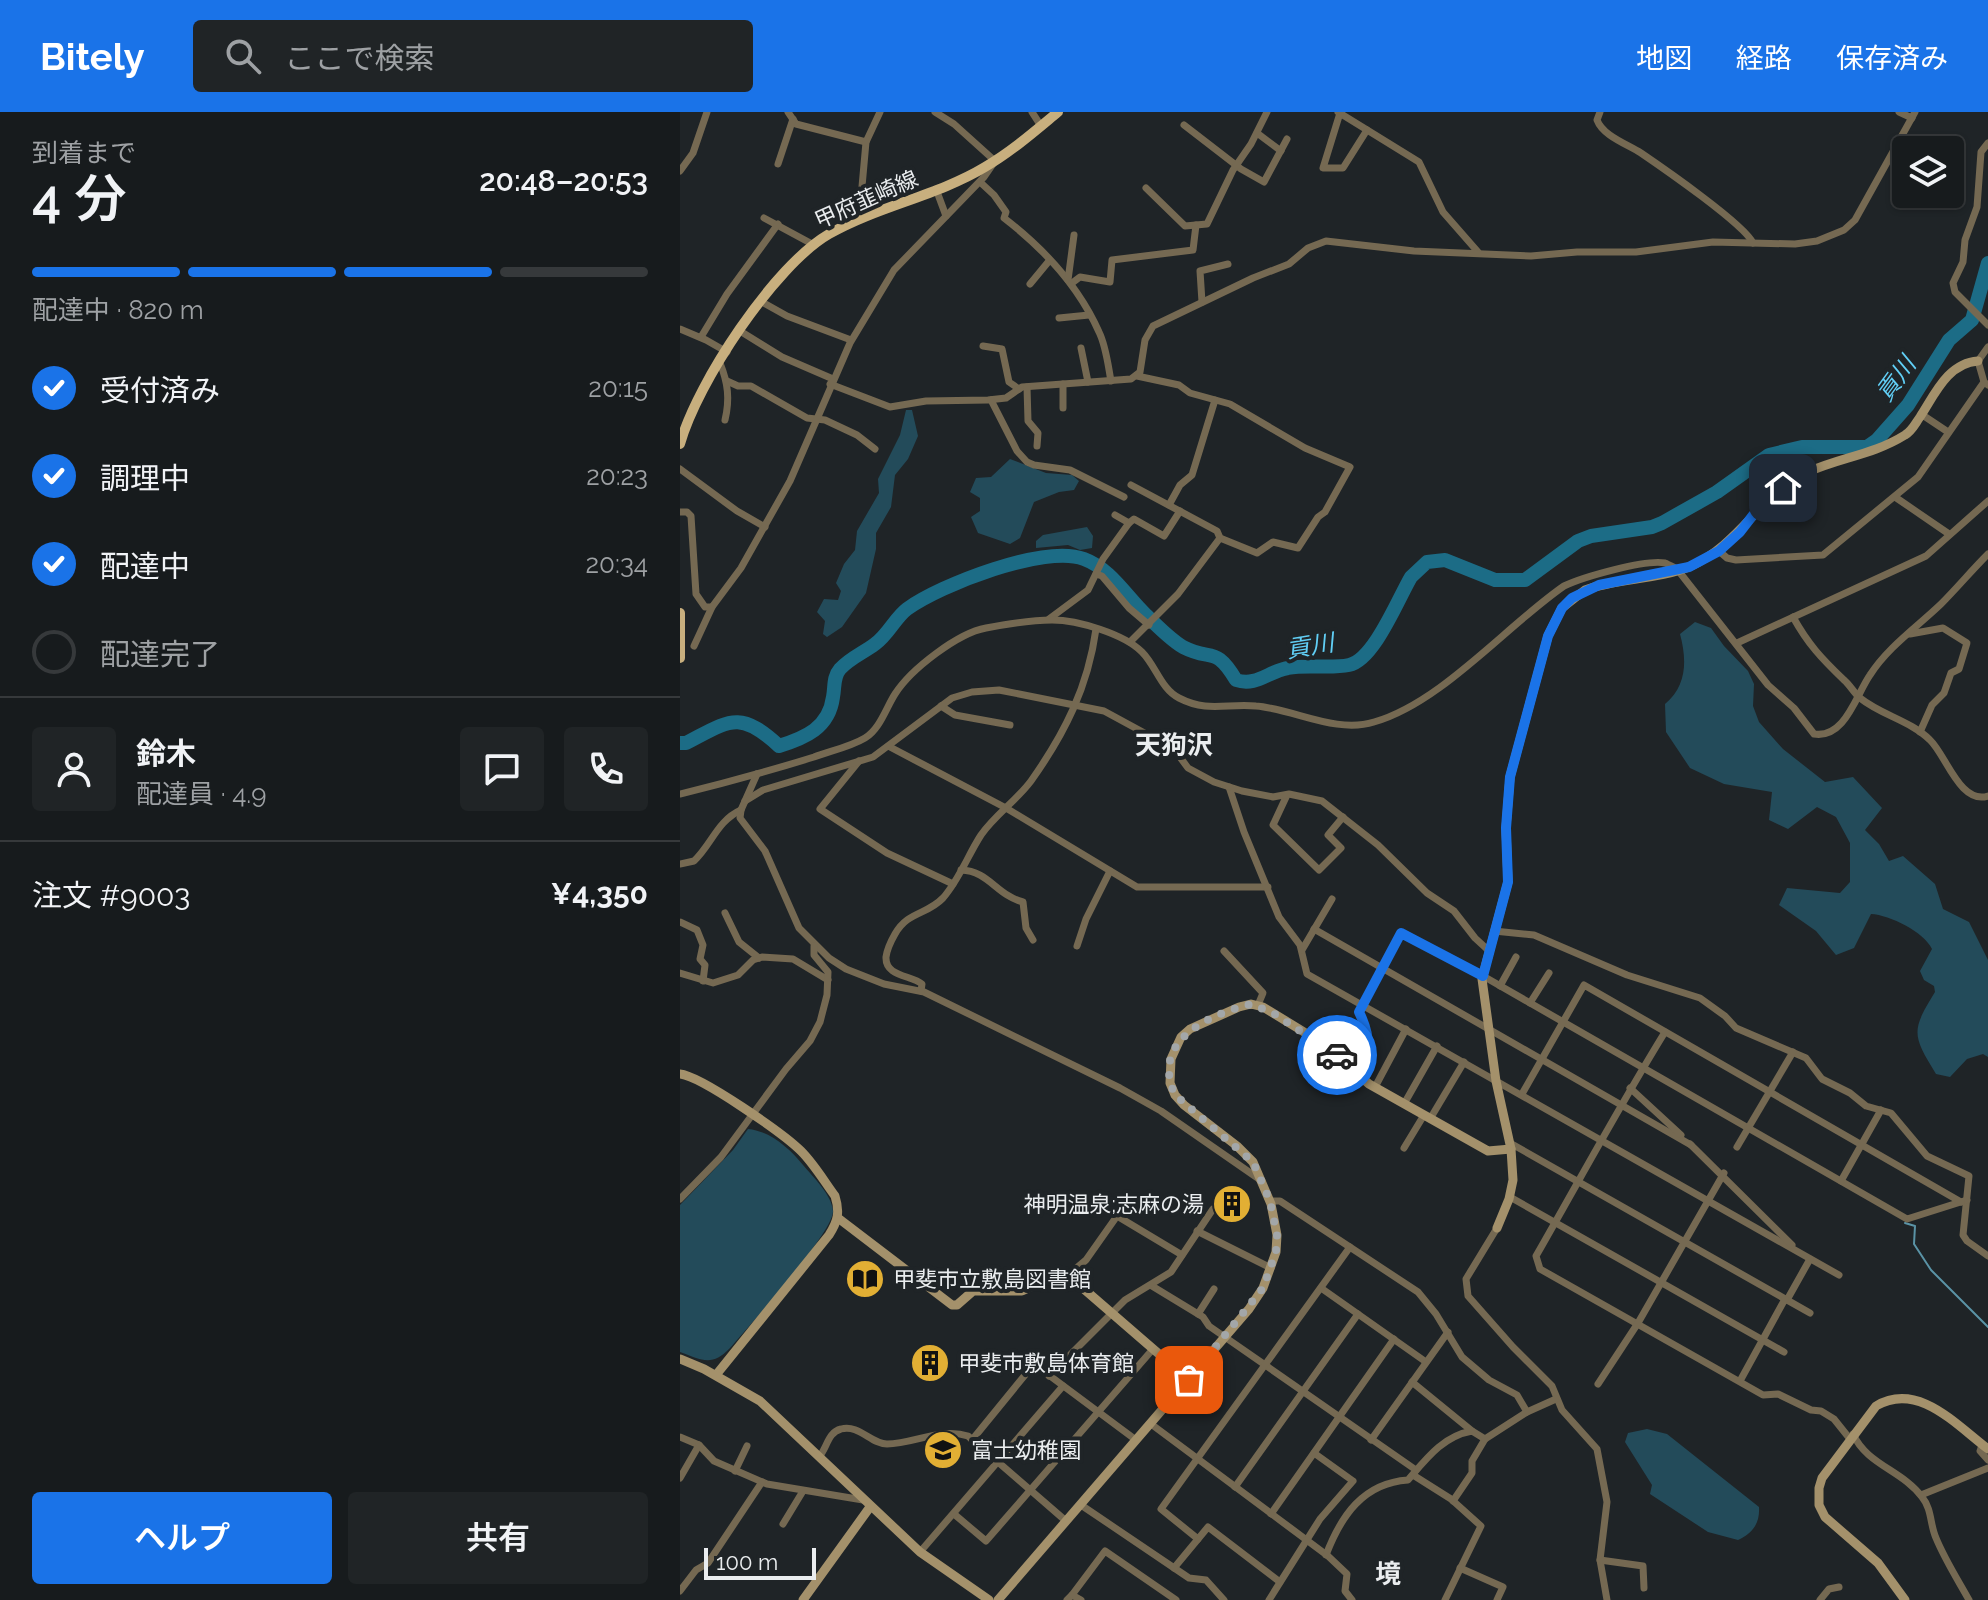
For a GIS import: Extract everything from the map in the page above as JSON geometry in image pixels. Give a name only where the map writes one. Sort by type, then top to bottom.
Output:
[{"type":"main road","name":"甲府韮崎線","points":[[680,444],[695,403],[740,331],[814,245],[859,220],[973,174],[995,161],[1058,112]]},
{"type":"main road","points":[[680,613],[680,658]]},
{"type":"street","points":[[680,171],[693,153],[707,112]]},
{"type":"street","points":[[859,220],[866,142],[880,112]]},
{"type":"street","points":[[694,646],[712,607],[741,568],[790,481],[851,340],[894,270],[980,182],[995,161],[954,124],[935,112]]},
{"type":"street","points":[[1032,112],[1041,126]]},
{"type":"street","points":[[1146,188],[1185,226],[1207,224],[1267,112]]},
{"type":"street","points":[[1353,121],[1356,112]]},
{"type":"street","points":[[1600,112],[1597,120],[1603,130],[1728,217],[1748,234],[1753,243]]},
{"type":"street","points":[[1137,376],[1142,366],[1145,340],[1153,326],[1289,264],[1308,248],[1326,241],[1414,251],[1531,256],[1636,252],[1713,242],[1817,241],[1844,230],[1855,220],[1913,115],[1899,112]]},
{"type":"street","points":[[1367,130],[1343,168],[1323,168],[1339,113],[1353,121],[1419,162],[1443,212],[1478,252]]},
{"type":"street","points":[[790,116],[796,124],[866,142]]},
{"type":"street","points":[[778,164],[790,116]]},
{"type":"street","points":[[1184,125],[1236,165],[1264,182],[1287,139]]},
{"type":"street","points":[[1257,133],[1281,151]]},
{"type":"street","points":[[1988,143],[1981,152],[1977,207],[1965,240],[1963,262],[1953,283],[1955,292],[1988,325]]},
{"type":"street","points":[[980,182],[1006,212],[1004,218],[1028,236],[1070,282],[1101,334],[1111,381]]},
{"type":"street","points":[[936,189],[946,216]]},
{"type":"street","points":[[764,218],[814,245]]},
{"type":"street","points":[[701,337],[727,294],[778,224]]},
{"type":"street","points":[[1070,282],[1080,277],[1110,282],[1112,260],[1193,250],[1196,225]]},
{"type":"street","points":[[1070,282],[1074,235]]},
{"type":"street","points":[[1030,284],[1049,261]]},
{"type":"street","points":[[1202,302],[1200,271],[1228,264]]},
{"type":"street","points":[[762,302],[807,325],[851,340]]},
{"type":"street","points":[[1059,318],[1089,315]]},
{"type":"street","points":[[680,329],[727,352]]},
{"type":"street","points":[[740,331],[782,357],[890,407],[926,401],[991,400],[1006,398],[1023,388],[1137,376],[1179,385],[1190,393],[1230,404],[1305,448],[1350,467],[1325,512],[1318,517],[1298,548],[1273,542],[1257,553],[1220,538],[1217,531],[1131,485]]},
{"type":"street","points":[[983,346],[1002,349],[1009,382],[1023,388]]},
{"type":"street","points":[[1978,361],[1988,347]]},
{"type":"street","points":[[1081,348],[1088,382]]},
{"type":"street","points":[[1719,551],[1727,558],[1736,560],[1823,555],[1918,477],[1986,384],[1978,361]]},
{"type":"street","points":[[1607,1600],[1600,1560],[1607,1502],[1599,1459],[1592,1442],[1562,1410],[1552,1386],[1468,1296],[1466,1279],[1497,1228],[1510,1197],[1513,1180],[1510,1146],[1496,1081],[1483,976],[1508,882],[1506,815],[1510,777],[1555,620],[1572,598],[1585,590],[1689,567],[1719,551],[1740,532],[1757,510],[1808,472],[1883,448],[1910,432],[1952,370],[1965,362],[1978,361]]},
{"type":"street","points":[[720,363],[727,381],[729,402],[725,420]]},
{"type":"street","points":[[727,381],[738,386],[751,386],[807,418],[825,420],[857,435],[875,449]]},
{"type":"street","points":[[1063,384],[1063,408]]},
{"type":"street","points":[[1023,388],[1028,421],[1038,433],[1037,446]]},
{"type":"street","points":[[991,400],[1017,451],[1027,462],[1070,470],[1124,497]]},
{"type":"street","points":[[1169,505],[1180,485],[1192,475],[1215,400]]},
{"type":"street","points":[[1921,414],[1948,432]]},
{"type":"street","points":[[680,469],[737,511],[765,527]]},
{"type":"street","points":[[1895,497],[1949,534]]},
{"type":"street","points":[[1737,643],[1926,556],[1988,501]]},
{"type":"street","points":[[1047,620],[1088,590],[1103,559],[1129,523],[1134,519],[1164,536],[1180,511]]},
{"type":"street","points":[[680,512],[691,516],[696,594],[705,607],[712,607]]},
{"type":"street","points":[[1115,515],[1129,523]]},
{"type":"street","points":[[1130,642],[1178,594],[1220,538]]},
{"type":"street","points":[[680,794],[757,774],[863,739],[877,725],[907,678],[961,637],[987,627],[1047,620],[1096,629],[1130,642],[1146,655],[1169,690],[1187,702],[1214,708],[1254,705],[1342,725],[1362,725],[1417,704],[1564,586],[1581,578],[1665,563],[1677,569],[1768,685],[1794,708],[1814,734],[1822,735],[1842,724],[1880,661],[1988,554]]},
{"type":"street","points":[[1097,573],[1149,625]]},
{"type":"street","points":[[1793,617],[1811,648],[1857,695],[1920,732],[1945,760],[1952,777],[1973,795],[1988,796]]},
{"type":"street","points":[[1908,635],[1943,628],[1967,643],[1959,669],[1951,673],[1944,693],[1932,705],[1920,732]]},
{"type":"street","points":[[921,991],[920,981],[904,977],[889,967],[887,952],[905,920],[935,905],[953,884],[983,833],[1031,781],[1075,706],[1088,672],[1096,629]]},
{"type":"street","points":[[745,801],[763,790],[873,757],[952,698],[984,690],[999,690],[1104,711],[1174,749],[1188,768],[1198,775],[1229,787],[1273,797],[1287,795],[1322,801],[1398,863],[1427,893],[1454,911],[1488,950]]},
{"type":"street","points":[[941,706],[955,715],[1010,725]]},
{"type":"street","points":[[890,747],[1006,808],[1137,887],[1268,887]]},
{"type":"street","points":[[861,759],[820,809],[887,853],[953,884]]},
{"type":"street","points":[[757,774],[740,818],[765,851],[799,928],[814,946],[846,969],[884,984],[921,991],[1161,1111],[1263,1181]]},
{"type":"street","points":[[1229,787],[1279,917],[1302,950],[1307,974],[1839,1275]]},
{"type":"street","points":[[1287,795],[1273,825],[1319,870],[1341,848],[1328,835],[1343,817]]},
{"type":"street","points":[[680,864],[694,861],[720,824],[741,810]]},
{"type":"street","points":[[961,870],[975,870],[1009,899],[1023,902],[1026,928],[1033,940]]},
{"type":"street","points":[[1077,946],[1086,919],[1110,871]]},
{"type":"street","points":[[1302,950],[1332,899]]},
{"type":"street","points":[[725,913],[739,942],[759,958],[793,959],[828,980]]},
{"type":"street","points":[[680,922],[697,930],[703,945],[700,959],[705,965],[703,981]]},
{"type":"street","points":[[1314,929],[1691,1145]]},
{"type":"street","points":[[1494,931],[1534,935],[1627,975],[1688,993],[1715,1008],[1736,1028],[1806,1058],[1822,1079],[1850,1093],[1866,1106],[1891,1113],[1927,1156],[1969,1176],[1964,1201],[1963,1235],[1988,1256]]},
{"type":"street","points":[[1360,1077],[1369,1052],[1366,1030],[1359,1012],[1401,933],[1483,976],[1907,1219],[1964,1201]]},
{"type":"street","points":[[680,1199],[721,1157],[818,1029],[827,995],[828,972],[814,955],[814,946]]},
{"type":"street","points":[[1224,951],[1263,993],[1258,1005]]},
{"type":"street","points":[[1500,986],[1516,957]]},
{"type":"street","points":[[680,973],[713,983],[738,975],[759,958]]},
{"type":"street","points":[[1530,1003],[1549,973]]},
{"type":"street","points":[[1522,1094],[1584,985],[1964,1201]]},
{"type":"street","points":[[998,1600],[1189,1380],[1263,1288],[1276,1252],[1277,1235],[1263,1181],[1247,1154],[1175,1095],[1168,1071],[1181,1037],[1190,1029],[1239,1007],[1258,1005],[1322,1043],[1375,1087],[1427,1117],[1488,1151],[1510,1146],[1810,1313]]},
{"type":"street","points":[[1375,1087],[1406,1029]]},
{"type":"street","points":[[1665,1032],[1599,1140],[1579,1182],[1536,1256],[1540,1269],[1763,1395],[1778,1394],[1834,1419],[1873,1461],[1904,1477],[1926,1501],[1936,1538],[1969,1600]]},
{"type":"street","points":[[1404,1104],[1437,1046]]},
{"type":"street","points":[[1737,1147],[1793,1052]]},
{"type":"street","points":[[1404,1148],[1464,1062]]},
{"type":"street","points":[[680,1074],[693,1078],[801,1151],[835,1196],[838,1218],[829,1235],[716,1375]]},
{"type":"street","points":[[1630,1088],[1723,1174],[1800,1253]]},
{"type":"street","points":[[1841,1181],[1881,1110]]},
{"type":"street","points":[[1598,1384],[1638,1323],[1723,1174]]},
{"type":"street","points":[[1510,1197],[1784,1352]]},
{"type":"street","points":[[1270,1201],[1280,1201],[1418,1292],[1448,1332],[1462,1357],[1489,1380],[1517,1395],[1527,1412]]},
{"type":"street","points":[[1049,1376],[1125,1300],[1171,1272],[1213,1209]]},
{"type":"street","points":[[1067,1276],[1086,1260],[1117,1216],[1182,1255]]},
{"type":"street","points":[[838,1218],[952,1305],[957,1305],[973,1291],[1022,1291],[1057,1275],[1067,1276],[1189,1380]]},
{"type":"street","points":[[1197,1231],[1271,1268]]},
{"type":"street","points":[[1198,1539],[1161,1509],[1350,1247]]},
{"type":"street","points":[[1740,1381],[1810,1259]]},
{"type":"street","points":[[1152,1286],[1198,1314],[1209,1326],[1371,1440],[1453,1501],[1481,1526],[1445,1600]]},
{"type":"street","points":[[1321,1288],[1426,1362]]},
{"type":"street","points":[[1198,1314],[1214,1289]]},
{"type":"street","points":[[1235,1487],[1358,1314]]},
{"type":"street","points":[[1371,1440],[1448,1332]]},
{"type":"street","points":[[1271,1514],[1394,1339]]},
{"type":"street","points":[[954,1514],[986,1541],[1153,1349]]},
{"type":"street","points":[[680,1374],[683,1360],[760,1401],[920,1552],[989,1600]]},
{"type":"street","points":[[972,1440],[1034,1364],[1136,1440]]},
{"type":"street","points":[[1412,1382],[1485,1439]]},
{"type":"street","points":[[920,1552],[1063,1386]]},
{"type":"street","points":[[1905,1600],[1887,1573],[1825,1517],[1819,1505],[1822,1478],[1876,1406],[1889,1399],[1908,1397],[1927,1403],[1985,1447],[1980,1451],[1988,1460]]},
{"type":"street","points":[[1453,1501],[1472,1473],[1472,1461],[1485,1439],[1527,1412],[1556,1399]]},
{"type":"street","points":[[1151,1424],[1326,1555],[1347,1574],[1345,1591],[1352,1600]]},
{"type":"street","points":[[819,1457],[831,1435],[843,1428],[856,1430],[885,1444],[959,1434],[972,1440],[1066,1521]]},
{"type":"street","points":[[1326,1555],[1343,1518],[1362,1497],[1392,1481],[1408,1480],[1441,1444],[1472,1431]]},
{"type":"street","points":[[680,1437],[699,1445],[714,1461],[762,1482],[867,1503]]},
{"type":"street","points":[[680,1478],[699,1445]]},
{"type":"street","points":[[735,1471],[747,1446]]},
{"type":"street","points":[[1269,1600],[1320,1519],[1353,1481],[1314,1453]]},
{"type":"street","points":[[1921,1495],[1988,1468]]},
{"type":"street","points":[[680,1591],[696,1570],[708,1563],[762,1482]]},
{"type":"street","points":[[783,1524],[803,1491]]},
{"type":"street","points":[[803,1600],[867,1503]]},
{"type":"street","points":[[1081,1505],[1189,1578],[1206,1580],[1224,1600]]},
{"type":"street","points":[[1174,1568],[1208,1527],[1280,1582]]},
{"type":"street","points":[[1081,1600],[1070,1597],[1105,1551],[1176,1600]]},
{"type":"street","points":[[1600,1560],[1643,1566],[1644,1588]]},
{"type":"street","points":[[1460,1568],[1503,1587],[1497,1600]]},
{"type":"street","points":[[1820,1600],[1829,1589],[1839,1587]]},
{"type":"shaded area","points":[[906,410],[912,410],[918,436],[908,459],[895,475],[891,507],[876,533],[876,549],[866,593],[842,627],[827,637],[823,634],[825,621],[817,612],[824,599],[838,600],[841,591],[836,583],[844,564],[855,550],[857,531],[879,493],[878,479],[900,435]]},
{"type":"shaded area","points":[[1010,459],[1046,473],[1072,475],[1079,481],[1074,490],[1034,502],[1020,538],[1010,544],[978,533],[971,517],[980,511],[980,498],[970,492],[976,478],[991,477]]},
{"type":"shaded area","points":[[1087,527],[1093,536],[1092,548],[1080,550],[1068,545],[1036,548],[1036,541],[1043,535]]},
{"type":"shaded area","points":[[1695,622],[1711,628],[1748,671],[1754,684],[1753,706],[1759,722],[1783,749],[1825,782],[1853,777],[1882,808],[1865,830],[1879,844],[1889,861],[1903,856],[1935,884],[1943,909],[1969,922],[1988,960],[1988,1057],[1983,1054],[1967,1059],[1950,1077],[1936,1074],[1922,1050],[1918,1025],[1935,992],[1934,986],[1924,980],[1920,971],[1932,949],[1922,936],[1906,926],[1871,914],[1854,948],[1836,955],[1816,931],[1779,905],[1787,888],[1840,893],[1850,882],[1850,843],[1836,817],[1817,807],[1788,829],[1769,820],[1772,792],[1724,784],[1690,768],[1666,732],[1665,704],[1678,689],[1683,672],[1684,653],[1680,634]]},
{"type":"shaded area","points":[[748,1129],[771,1137],[792,1152],[826,1193],[833,1211],[820,1238],[771,1301],[724,1354],[706,1360],[680,1352],[680,1205],[733,1150]]},
{"type":"shaded area","points":[[1647,1429],[1667,1434],[1759,1507],[1757,1523],[1752,1531],[1738,1540],[1708,1532],[1650,1494],[1652,1485],[1625,1442],[1628,1433]]},
{"type":"waterway","name":"貢川","points":[[680,743],[734,722],[754,727],[779,746],[806,735],[827,717],[840,669],[880,640],[907,609],[943,589],[993,569],[1045,557],[1067,556],[1094,563],[1174,640],[1183,647],[1218,658],[1236,680],[1250,682],[1296,667],[1349,665],[1358,661],[1376,641],[1411,577],[1427,562],[1445,560],[1495,580],[1525,580],[1578,541],[1662,523],[1717,492],[1769,455],[1802,447],[1867,447],[1908,405],[1949,340],[1972,320],[1988,263]]},
{"type":"waterway","points":[[1905,1223],[1915,1226],[1914,1244],[1931,1270],[1988,1327]]},
{"type":"way so far","points":[[1189,1380],[1263,1288],[1276,1252],[1277,1235],[1270,1201],[1253,1162],[1175,1095],[1168,1071],[1175,1048],[1190,1029],[1251,1004],[1263,1007],[1337,1055]]},
{"type":"place","name":"神明温泉;志麻の湯","points":[[1232,1204]]},
{"type":"place","name":"甲斐市立敷島図書館","points":[[865,1279]]},
{"type":"place","name":"甲斐市敷島体育館","points":[[930,1363]]},
{"type":"place","name":"富士幼稚園","points":[[943,1450]]},
{"type":"district","name":"天狗沢","points":[[1174,745]]},
{"type":"district","name":"境","points":[[1388,1574]]},
{"type":"route","points":[[1337,1055],[1360,1077],[1369,1052],[1364,1021],[1359,1012],[1401,933],[1483,976],[1508,882],[1506,828],[1510,777],[1548,636],[1562,608],[1585,590],[1689,567],[1719,551],[1740,532],[1757,510],[1783,488]]}]
